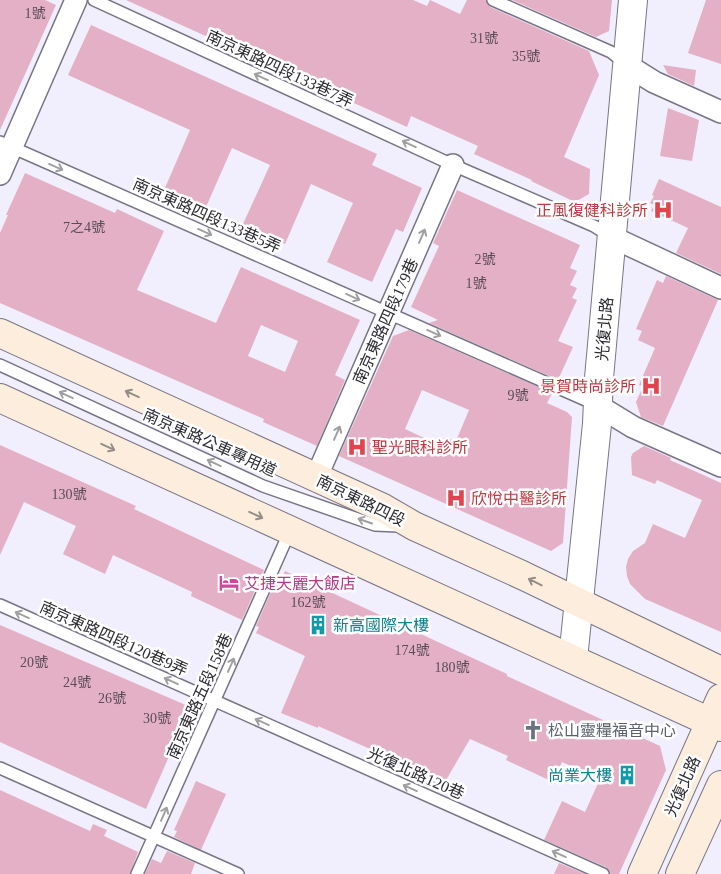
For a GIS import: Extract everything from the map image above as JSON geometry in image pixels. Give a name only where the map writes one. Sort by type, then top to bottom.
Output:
[{"type":"main road","name":"南京東路四段","points":[[0,333],[383,508],[414,526],[524,576],[721,671]]},
{"type":"main road","points":[[0,398],[573,659],[717,715]]},
{"type":"main road","name":"光復北路","points":[[642,874],[717,715]]},
{"type":"main road","points":[[680,874],[721,785]]},
{"type":"street","points":[[0,174],[6,144],[76,0]]},
{"type":"street","name":"光復北路","points":[[573,659],[597,424],[597,405],[633,0]]},
{"type":"street","points":[[627,65],[654,82],[721,112]]},
{"type":"street","name":"南京東路四段179巷","points":[[316,478],[453,165]]},
{"type":"street","points":[[612,237],[721,288]]},
{"type":"street","points":[[597,405],[633,427],[721,466]]},
{"type":"lane","name":"南京東路四段133巷7弄","points":[[94,0],[453,165],[594,226],[612,237]]},
{"type":"lane","points":[[493,0],[611,52],[627,65]]},
{"type":"lane","name":"南京東路四段133巷5弄","points":[[6,144],[597,405]]},
{"type":"lane","name":"南京東路公車專用道","points":[[0,365],[264,486],[375,524],[414,526]]},
{"type":"lane","name":"南京東路五段158巷","points":[[137,874],[290,531]]},
{"type":"lane","name":"南京東路四段120巷9弄","points":[[0,605],[215,701]]},
{"type":"lane","name":"光復北路120巷","points":[[215,701],[603,874]]},
{"type":"lane","points":[[0,768],[238,874]]},
{"type":"building","points":[[0,0],[45,0],[56,5],[0,130]]},
{"type":"building","points":[[126,0],[413,0],[427,6],[430,0],[460,14],[467,0],[486,0],[490,7],[589,51],[599,75],[564,157],[590,169],[589,194],[575,202],[474,154],[478,146],[411,116],[407,127]]},
{"type":"building","points":[[512,0],[612,0],[609,31],[596,37]]},
{"type":"building","points":[[706,0],[721,0],[721,64],[688,53]]},
{"type":"building","points":[[91,25],[377,154],[372,165],[422,188],[403,232],[396,229],[372,282],[327,262],[353,203],[311,184],[285,244],[243,224],[270,165],[232,148],[206,207],[165,188],[190,130],[68,75]]},
{"type":"building","points":[[663,65],[696,70],[694,86],[668,74]]},
{"type":"building","points":[[668,108],[699,120],[692,161],[660,156]]},
{"type":"building","points":[[25,173],[115,213],[117,209],[164,231],[137,290],[216,323],[241,267],[360,320],[335,375],[345,380],[317,446],[263,422],[264,419],[0,303],[0,233],[8,215],[6,215]],"holes":[[[261,325],[298,341],[285,372],[248,356]]]},
{"type":"building","points":[[659,179],[721,207],[721,274],[676,253],[688,228],[651,211],[654,205],[650,203],[654,196],[652,195]]},
{"type":"building","points":[[457,190],[580,245],[570,268],[577,271],[570,285],[577,288],[572,298],[577,300],[558,341],[573,347],[558,380],[429,323],[438,320],[411,307],[439,246],[433,243]]},
{"type":"building","points":[[666,276],[718,300],[663,426],[641,417],[636,402],[643,386],[639,385],[655,348],[638,340],[642,331],[636,329],[657,280],[663,283]]},
{"type":"building","points":[[409,330],[552,393],[547,403],[567,412],[572,417],[563,543],[551,551],[339,456],[393,336]],"holes":[[[422,390],[469,410],[456,441],[445,437],[441,446],[405,429]]]},
{"type":"building","points":[[0,445],[136,506],[134,509],[264,570],[242,620],[191,596],[192,592],[113,555],[105,574],[63,554],[76,526],[24,502],[0,555]]},
{"type":"building","points":[[644,446],[721,483],[721,632],[645,599],[630,584],[626,567],[628,559],[633,551],[645,543],[653,524],[685,538],[702,500],[657,480],[655,484],[632,475],[631,457],[633,453]]},
{"type":"building","points":[[285,571],[660,746],[666,770],[619,874],[610,874],[606,867],[544,840],[562,801],[585,812],[600,779],[562,762],[553,782],[506,760],[508,756],[470,739],[442,787],[413,773],[411,767],[318,726],[318,728],[281,713],[305,656],[256,633],[259,627],[256,626],[278,576],[282,578]]},
{"type":"building","points":[[0,625],[195,709],[176,754],[171,752],[146,809],[0,742]]},
{"type":"building","points":[[196,781],[226,794],[201,850],[174,837],[177,831],[174,830]]},
{"type":"building","points":[[0,790],[90,831],[93,824],[107,830],[104,836],[138,852],[130,874],[0,874]]},
{"type":"building","points":[[167,851],[195,863],[191,874],[145,874],[152,859],[161,863]]},
{"type":"building","points":[[559,863],[585,874],[554,874]]},
{"type":"place","name":"正風復健科診所","points":[[663,210]]},
{"type":"place","name":"景賀時尚診所","points":[[651,386]]},
{"type":"place","name":"聖光眼科診所","points":[[357,447]]},
{"type":"place","name":"欣悅中醫診所","points":[[456,498]]},
{"type":"place","name":"艾捷天麗大飯店","points":[[229,583]]},
{"type":"place","name":"新高國際大樓","points":[[318,625]]},
{"type":"place","name":"松山靈糧福音中心","points":[[533,730]]},
{"type":"place","name":"尚業大樓","points":[[627,775]]}]
